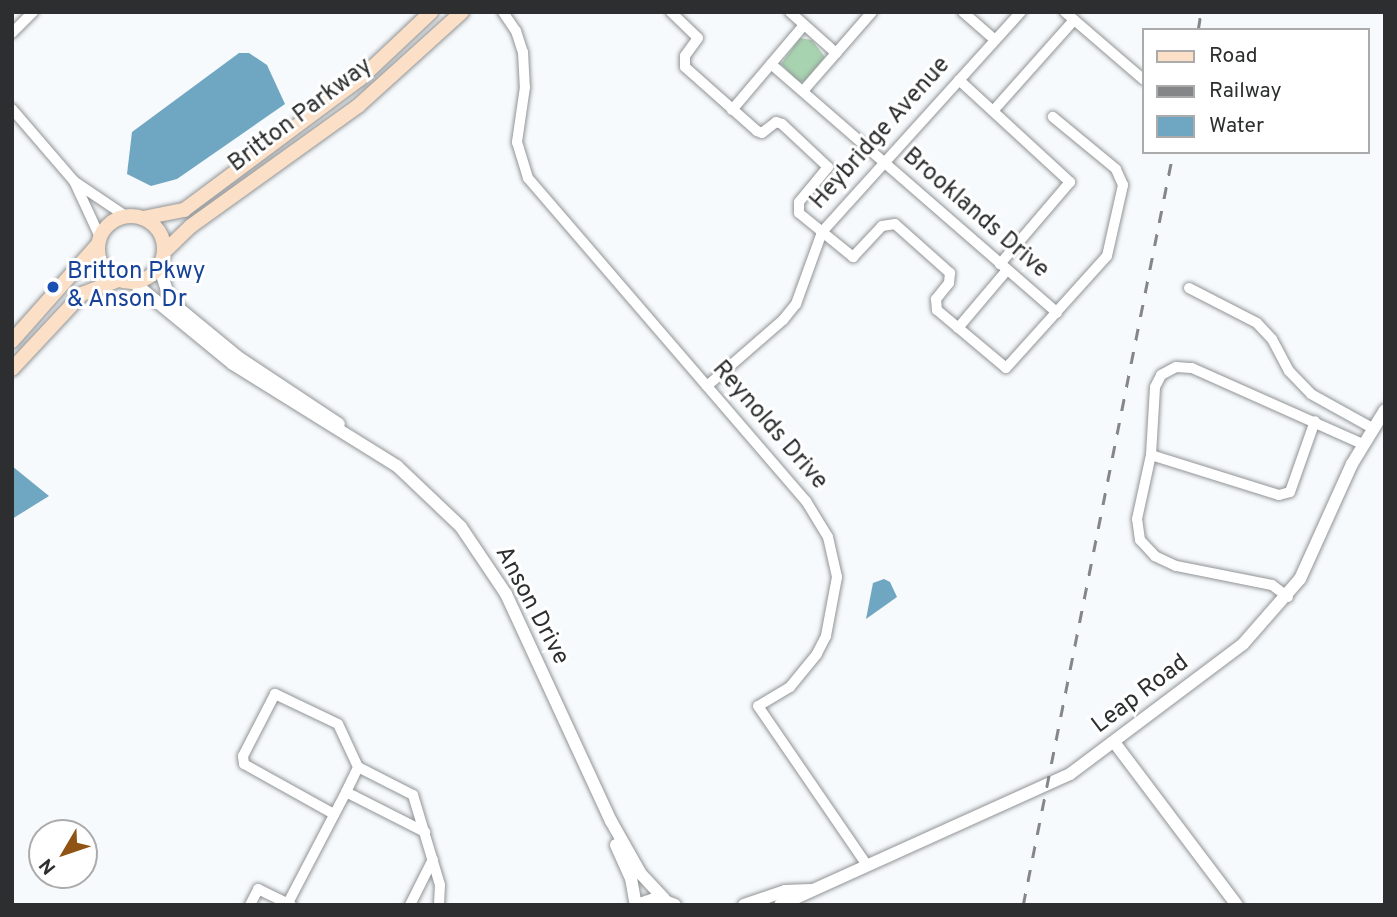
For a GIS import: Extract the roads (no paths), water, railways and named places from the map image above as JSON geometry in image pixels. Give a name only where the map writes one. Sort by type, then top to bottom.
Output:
[{"type":"main road","name":"Britton Parkway","points":[[143,218],[184,210],[343,93],[431,12]]},
{"type":"main road","name":"Britton Parkway","points":[[162,259],[191,226],[358,106],[462,12]]},
{"type":"main road","points":[[12,341],[114,220],[143,218],[159,232],[162,259],[148,278],[125,281],[82,294],[12,369]]},
{"type":"main road","points":[[99,240],[102,265],[125,281]]},
{"type":"street","points":[[12,33],[33,12]]},
{"type":"street","name":"Reynolds Drive","points":[[503,12],[516,32],[523,52],[524,87],[517,142],[528,178],[806,501],[828,537],[837,577],[826,636],[790,687],[758,706],[867,865]]},
{"type":"street","points":[[671,12],[698,38],[685,56],[685,67],[762,133],[776,122],[782,124],[828,167],[797,208],[853,257],[882,226],[895,224],[950,273],[949,283],[934,304],[1006,368],[1107,256],[1123,186],[1116,169],[1054,117]]},
{"type":"street","points":[[790,12],[836,53]]},
{"type":"street","points":[[803,91],[872,12]]},
{"type":"street","points":[[963,12],[994,39]]},
{"type":"street","name":"Heybridge Avenue","points":[[707,386],[796,304],[822,232],[1021,12]]},
{"type":"street","points":[[1065,12],[1142,78]]},
{"type":"street","points":[[993,111],[1074,20]]},
{"type":"street","points":[[732,110],[804,25]]},
{"type":"street","name":"Brooklands Drive","points":[[771,64],[1057,313]]},
{"type":"street","points":[[958,328],[1070,182],[959,80]]},
{"type":"street","points":[[12,109],[74,181],[127,217]]},
{"type":"street","points":[[74,181],[99,240]]},
{"type":"street","name":"Anson Drive","points":[[162,259],[168,294],[191,319],[428,492],[489,564],[526,634],[611,821],[641,874],[670,902]]},
{"type":"street","name":"Anson Drive","points":[[125,281],[233,364],[367,446]]},
{"type":"street","points":[[1189,288],[1257,323],[1272,339],[1289,371],[1311,394],[1372,428]]},
{"type":"street","points":[[1287,597],[1272,585],[1176,566],[1155,556],[1140,540],[1137,519],[1150,455],[1155,387],[1161,375],[1176,367],[1192,368],[1363,444]]},
{"type":"street","name":"Leap Road","points":[[780,905],[1070,774],[1243,643],[1287,597],[1313,556],[1363,444],[1385,411]]},
{"type":"street","points":[[1150,455],[1279,495],[1290,492],[1315,421]]},
{"type":"street","points":[[334,814],[244,764],[270,700],[281,694],[338,724],[358,767],[413,795],[442,894],[439,905]]},
{"type":"street","points":[[1114,742],[1237,905]]},
{"type":"street","points":[[250,905],[258,888],[290,904],[358,767]]},
{"type":"street","points":[[346,792],[425,832]]},
{"type":"street","name":"Anson Drive","points":[[611,821],[636,905]]},
{"type":"street","points":[[410,905],[433,859]]},
{"type":"street","name":"Leap Road","points":[[744,905],[785,891],[811,890]]},
{"type":"street","points":[[636,905],[649,899],[670,902]]},
{"type":"water","points":[[239,53],[249,53],[267,65],[285,104],[177,179],[151,186],[127,174],[132,132]]},
{"type":"water","points":[[12,466],[49,496],[12,519]]},
{"type":"water","points":[[884,579],[890,582],[897,597],[866,619],[873,583]]},
{"type":"railway","points":[[1198,28],[1201,12]]},
{"type":"railway","points":[[1023,905],[1173,154]]},
{"type":"place","name":"Britton Pkwy & Anson Dr","points":[[53,287]]}]
